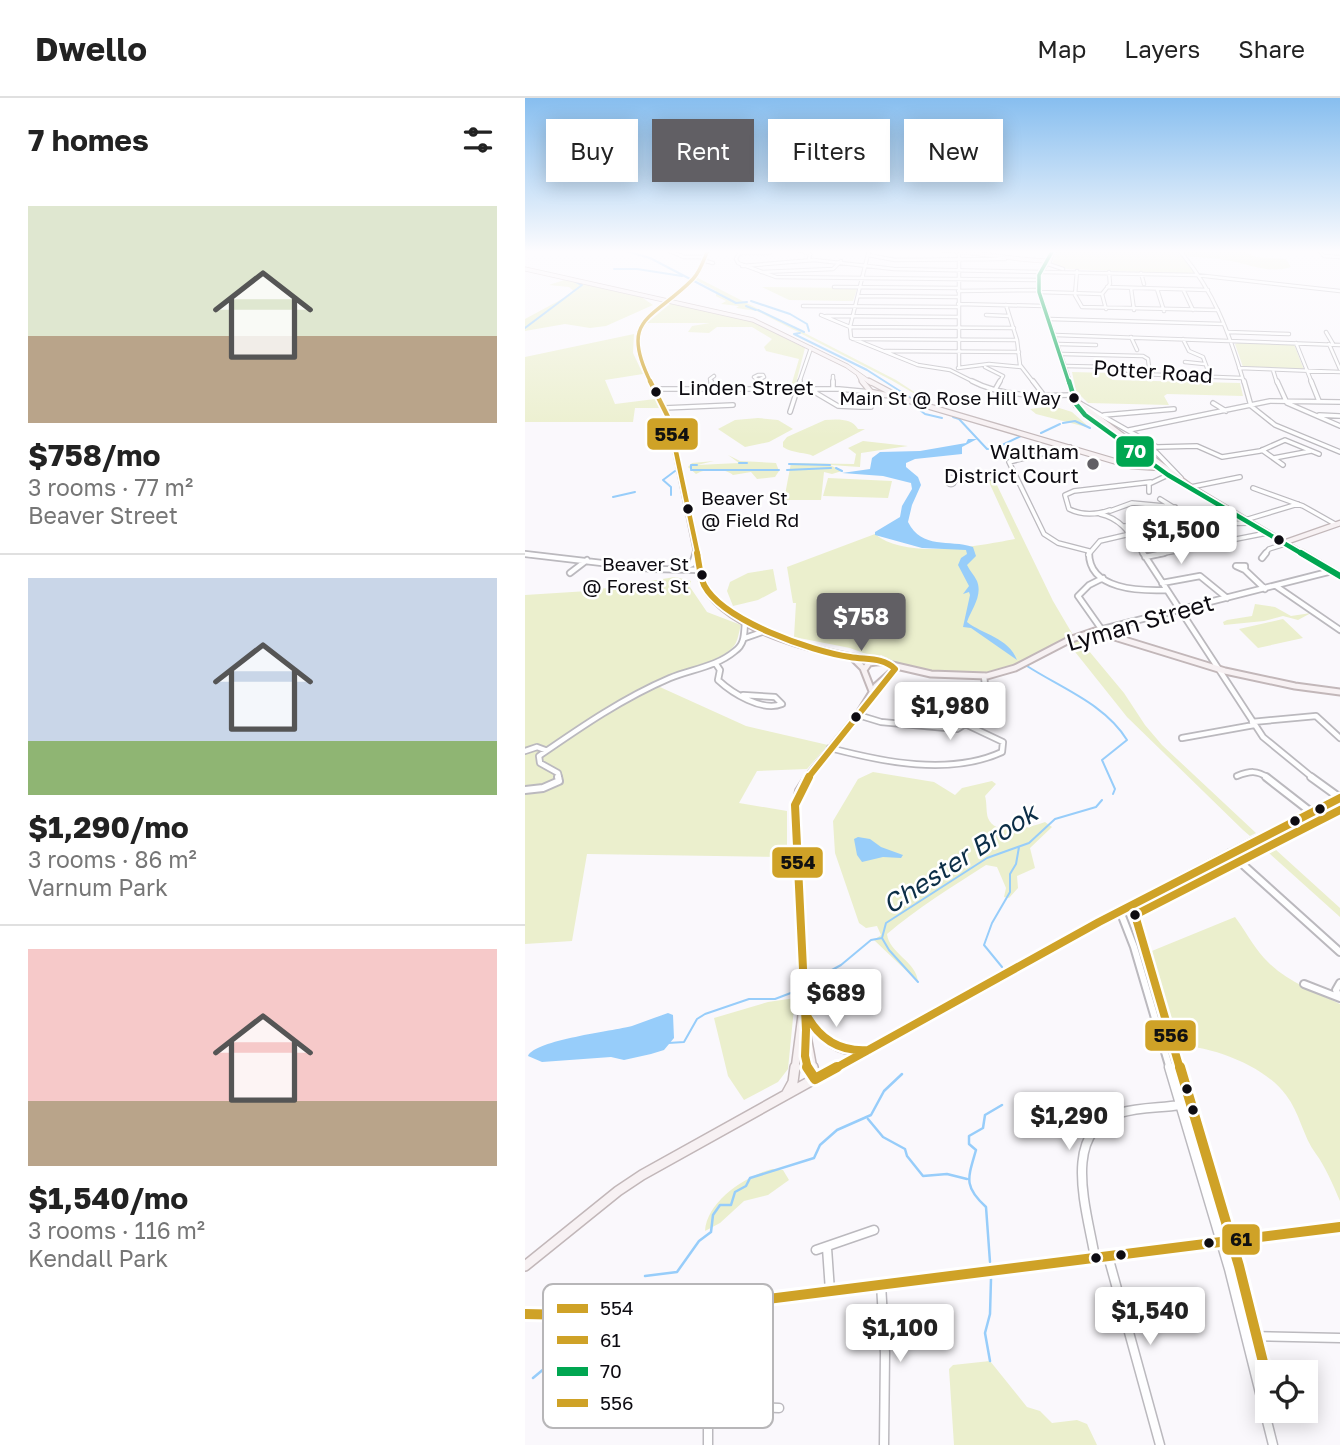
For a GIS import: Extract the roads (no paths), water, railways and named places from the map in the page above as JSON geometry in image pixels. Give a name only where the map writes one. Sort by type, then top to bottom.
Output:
[{"type":"main road","points":[[653,313],[643,324],[636,342],[638,356],[670,421],[703,584],[713,598],[745,622],[859,663],[865,672],[871,693]]},
{"type":"main road","points":[[722,313],[753,320],[854,370],[877,388],[903,399]]},
{"type":"main road","points":[[1047,313],[1073,395],[1083,412],[1161,469],[1340,576]]},
{"type":"main road","points":[[854,370],[864,387],[871,392],[877,388]]},
{"type":"main road","name":"Linden Street","points":[[871,392],[1135,466],[1161,469]]},
{"type":"main road","points":[[1076,401],[1168,475],[1190,486]]},
{"type":"main road","points":[[1284,543],[1338,524]]},
{"type":"main road","points":[[1099,630],[1218,669],[1295,686],[1340,692]]},
{"type":"main road","name":"Lyman Street","points":[[847,657],[881,661],[910,671],[984,677],[1018,667],[1069,640],[1099,630]]},
{"type":"main road","points":[[865,672],[869,663],[881,661]]},
{"type":"main road","points":[[815,1079],[804,1063],[806,1030],[795,810],[803,782],[858,715],[871,693],[894,671],[892,665]]},
{"type":"main road","name":"Lyman Street","points":[[888,676],[910,671]]},
{"type":"main road","points":[[865,672],[874,678],[888,676]]},
{"type":"main road","points":[[525,1266],[630,1182],[1120,911],[1340,798]]},
{"type":"main road","points":[[786,1095],[793,1082],[804,999]]},
{"type":"main road","points":[[804,1009],[813,1028],[826,1040],[846,1051],[867,1051]]},
{"type":"main road","points":[[773,1298],[1340,1227]]},
{"type":"main road","points":[[525,1314],[543,1314]]},
{"type":"street","points":[[854,313],[849,335],[853,339],[918,365],[951,370],[980,386],[1045,397],[1073,395]]},
{"type":"street","points":[[959,313],[962,328],[959,368]]},
{"type":"street","points":[[1008,313],[1017,340],[1021,367],[1045,397]]},
{"type":"street","points":[[1218,313],[1232,341],[1250,405],[1273,425],[1340,452]]},
{"type":"street","points":[[986,315],[1009,316]]},
{"type":"street","points":[[959,317],[822,316],[850,327],[1014,328]]},
{"type":"street","points":[[1049,319],[1224,324]]},
{"type":"street","points":[[1228,332],[1289,334]]},
{"type":"street","points":[[1239,368],[1340,371],[1326,332]]},
{"type":"street","points":[[1281,334],[1285,343]]},
{"type":"street","points":[[1055,335],[1340,345]]},
{"type":"street","points":[[1131,337],[1137,351]]},
{"type":"street","points":[[853,339],[1017,340]]},
{"type":"street","points":[[1182,339],[1189,351],[1203,357],[1210,376]]},
{"type":"street","points":[[1296,343],[1319,401]]},
{"type":"street","points":[[1058,344],[1096,345]]},
{"type":"street","points":[[790,412],[811,348]]},
{"type":"street","points":[[881,351],[1019,352]]},
{"type":"street","points":[[1062,354],[1143,356],[1148,359],[1150,375]]},
{"type":"street","points":[[1185,362],[1204,364]]},
{"type":"street","points":[[961,363],[973,366]]},
{"type":"street","points":[[951,370],[973,366],[1021,367]]},
{"type":"street","points":[[991,366],[1003,376],[996,388]]},
{"type":"street","name":"Potter Road","points":[[1065,366],[1115,367],[1150,375],[1242,377]]},
{"type":"street","points":[[1273,370],[1284,400],[1298,410],[1340,426]]},
{"type":"street","points":[[712,388],[710,379],[714,376]]},
{"type":"street","points":[[833,376],[833,389]]},
{"type":"street","points":[[755,388],[758,380]]},
{"type":"street","points":[[857,390],[864,387]]},
{"type":"street","name":"Linden Street","points":[[654,389],[833,389],[871,392]]},
{"type":"street","points":[[815,389],[815,393],[838,406],[861,407]]},
{"type":"street","points":[[1129,430],[1284,400],[1340,402]]},
{"type":"street","points":[[1076,401],[1151,445],[1166,448],[1196,446],[1221,457],[1262,450],[1282,440],[1319,454]]},
{"type":"street","points":[[1213,402],[1226,411]]},
{"type":"street","points":[[664,408],[733,405]]},
{"type":"street","points":[[1103,415],[1174,409]]},
{"type":"street","points":[[1090,414],[1098,412]]},
{"type":"street","points":[[1315,416],[1340,416]]},
{"type":"street","points":[[1303,446],[1317,442]]},
{"type":"street","points":[[1070,447],[1010,460],[1009,464],[1044,534],[1062,544],[1089,551]]},
{"type":"street","points":[[1262,450],[1283,465]]},
{"type":"street","points":[[1274,458],[1311,451]]},
{"type":"street","points":[[1156,452],[1190,486],[1240,477]]},
{"type":"street","points":[[1161,469],[1170,467]]},
{"type":"street","points":[[1168,475],[1151,482],[1073,491],[1065,495],[1072,512],[1112,517],[1123,526],[1253,723],[1275,749],[1340,798]]},
{"type":"street","points":[[956,480],[1016,476]]},
{"type":"street","points":[[1149,492],[1147,486],[1151,482]]},
{"type":"street","points":[[1132,485],[1175,508],[1190,524]]},
{"type":"street","points":[[1253,488],[1298,504],[1338,524]]},
{"type":"street","points":[[1156,504],[1160,499]]},
{"type":"street","points":[[1100,514],[1122,505],[1156,504],[1175,508]]},
{"type":"street","points":[[1123,526],[1247,522],[1298,504]]},
{"type":"street","points":[[1110,510],[1112,517]]},
{"type":"street","points":[[1145,557],[1267,533]]},
{"type":"street","points":[[1089,551],[1105,538],[1130,534]]},
{"type":"street","points":[[1262,558],[1269,550],[1284,543]]},
{"type":"street","points":[[1089,551],[1090,565],[1103,578],[1135,590],[1167,590]]},
{"type":"street","points":[[675,570],[692,564],[695,552]]},
{"type":"street","points":[[525,554],[675,570],[699,570]]},
{"type":"street","points":[[570,573],[587,560]]},
{"type":"street","points":[[1332,571],[1340,567]]},
{"type":"street","points":[[1245,570],[1265,589]]},
{"type":"street","name":"Lyman Street","points":[[1099,630],[1332,571]]},
{"type":"street","points":[[1162,583],[1200,576],[1227,598]]},
{"type":"street","points":[[1099,630],[1079,596],[1089,584],[1103,578]]},
{"type":"street","points":[[1276,586],[1340,630]]},
{"type":"street","points":[[525,790],[543,788],[559,780],[558,773],[540,762],[540,756],[545,750],[563,741],[600,714],[663,682],[716,664],[740,648],[745,638],[745,622]]},
{"type":"street","points":[[745,638],[765,631]]},
{"type":"street","points":[[716,664],[720,670],[719,682],[743,695],[769,708],[778,708],[782,704],[775,697],[743,695]]},
{"type":"street","points":[[858,715],[881,722],[952,729],[965,724],[987,692],[984,677]]},
{"type":"street","points":[[1182,738],[1253,723],[1316,716],[1340,738]]},
{"type":"street","points":[[830,748],[860,755],[947,765],[978,762],[1002,752],[1003,742],[965,724]]},
{"type":"street","points":[[525,751],[537,747],[545,750]]},
{"type":"street","points":[[1237,776],[1249,771],[1259,772],[1311,812]]},
{"type":"street","points":[[1230,853],[1340,952]]},
{"type":"street","points":[[1120,911],[1126,921],[1221,1242],[1273,1445]]},
{"type":"street","points":[[1339,996],[1336,990],[1340,983]]},
{"type":"street","points":[[1304,984],[1326,994],[1339,996]]},
{"type":"street","points":[[1095,1258],[1081,1170],[1087,1136],[1115,1115],[1180,1105]]},
{"type":"street","points":[[815,1250],[874,1230]]},
{"type":"street","points":[[827,1248],[830,1291]]},
{"type":"street","points":[[1108,1256],[1160,1445]]},
{"type":"street","points":[[881,1284],[885,1353],[884,1445]]},
{"type":"street","points":[[1246,1336],[1340,1338]]},
{"type":"street","points":[[773,1408],[779,1408]]},
{"type":"water","points":[[968,439],[977,439],[962,447],[962,454],[915,459],[906,463],[906,467],[918,477],[921,485],[908,522],[914,531],[928,540],[973,547],[976,556],[967,565],[977,581],[979,592],[967,622],[1002,641],[1017,660],[971,628],[963,627],[970,595],[969,592],[963,594],[969,586],[958,565],[961,558],[967,554],[966,550],[922,548],[875,535],[875,532],[900,517],[902,506],[912,489],[911,483],[883,476],[842,473],[870,469],[872,458],[880,452],[920,451],[966,443]]},
{"type":"water","points":[[854,839],[870,839],[881,847],[903,855],[901,858],[883,857],[862,862],[857,855]]},
{"type":"water","points":[[668,1013],[673,1015],[674,1038],[664,1050],[651,1054],[624,1060],[611,1057],[542,1062],[528,1056],[545,1045],[632,1026]]},
{"type":"waterway","points":[[525,328],[545,313]]},
{"type":"waterway","points":[[764,313],[804,332]]},
{"type":"waterway","points":[[787,313],[807,324],[809,331]]},
{"type":"waterway","points":[[800,333],[794,334],[867,370],[914,400]]},
{"type":"waterway","points":[[912,404],[925,414],[942,418]]},
{"type":"waterway","points":[[953,417],[959,419],[987,449],[996,448],[1023,435]]},
{"type":"waterway","points":[[1063,423],[1075,421],[1090,428]]},
{"type":"waterway","points":[[1041,433],[1060,424]]},
{"type":"waterway","points":[[739,463],[747,463]]},
{"type":"waterway","points":[[789,464],[830,465]]},
{"type":"waterway","points":[[691,469],[691,465],[697,465]]},
{"type":"waterway","points":[[787,470],[831,468]]},
{"type":"waterway","points":[[836,468],[842,471]]},
{"type":"waterway","points":[[691,470],[779,470]]},
{"type":"waterway","points":[[671,495],[671,487],[663,480],[675,471]]},
{"type":"waterway","points":[[613,497],[635,492]]},
{"type":"waterway","name":"Chester Brook","points":[[1027,666],[1095,707],[1118,727],[1127,740],[1102,760],[1115,789],[1113,794]]},
{"type":"waterway","name":"Chester Brook","points":[[882,938],[886,923],[987,858],[1029,843],[1055,819],[1096,807],[1102,800]]},
{"type":"waterway","points":[[1002,967],[984,945],[992,923],[1010,892],[1010,874],[1016,864],[1019,847]]},
{"type":"waterway","name":"Chester Brook","points":[[812,981],[841,965],[871,940],[882,938]]},
{"type":"waterway","points":[[882,938],[889,950],[918,982]]},
{"type":"waterway","name":"Chester Brook","points":[[668,1043],[684,1042],[697,1019],[705,1014],[749,999],[775,999],[796,991]]},
{"type":"waterway","points":[[645,1276],[677,1272],[699,1241],[711,1232],[713,1215],[720,1205],[731,1205],[735,1192],[746,1186],[750,1178],[814,1158],[820,1145],[837,1130],[871,1115],[884,1091],[902,1074]]},
{"type":"waterway","points":[[990,1262],[986,1207],[974,1193],[969,1181],[976,1150],[969,1144],[969,1136],[983,1128],[985,1115],[1002,1105]]},
{"type":"waterway","points":[[868,1119],[883,1137],[905,1149],[907,1156],[923,1176],[947,1174],[967,1179]]},
{"type":"waterway","points":[[990,1361],[985,1333],[990,1314],[991,1279]]},
{"type":"waterway","points":[[533,1378],[543,1370]]},
{"type":"place","name":"Main St @ Rose Hill Way","points":[[1074,398]]},
{"type":"place","name":"Waltham District Court","points":[[1093,464]]},
{"type":"place","name":"Beaver St @ Field Rd","points":[[688,509]]},
{"type":"place","name":"Beaver St @ Forest St","points":[[702,575]]}]
